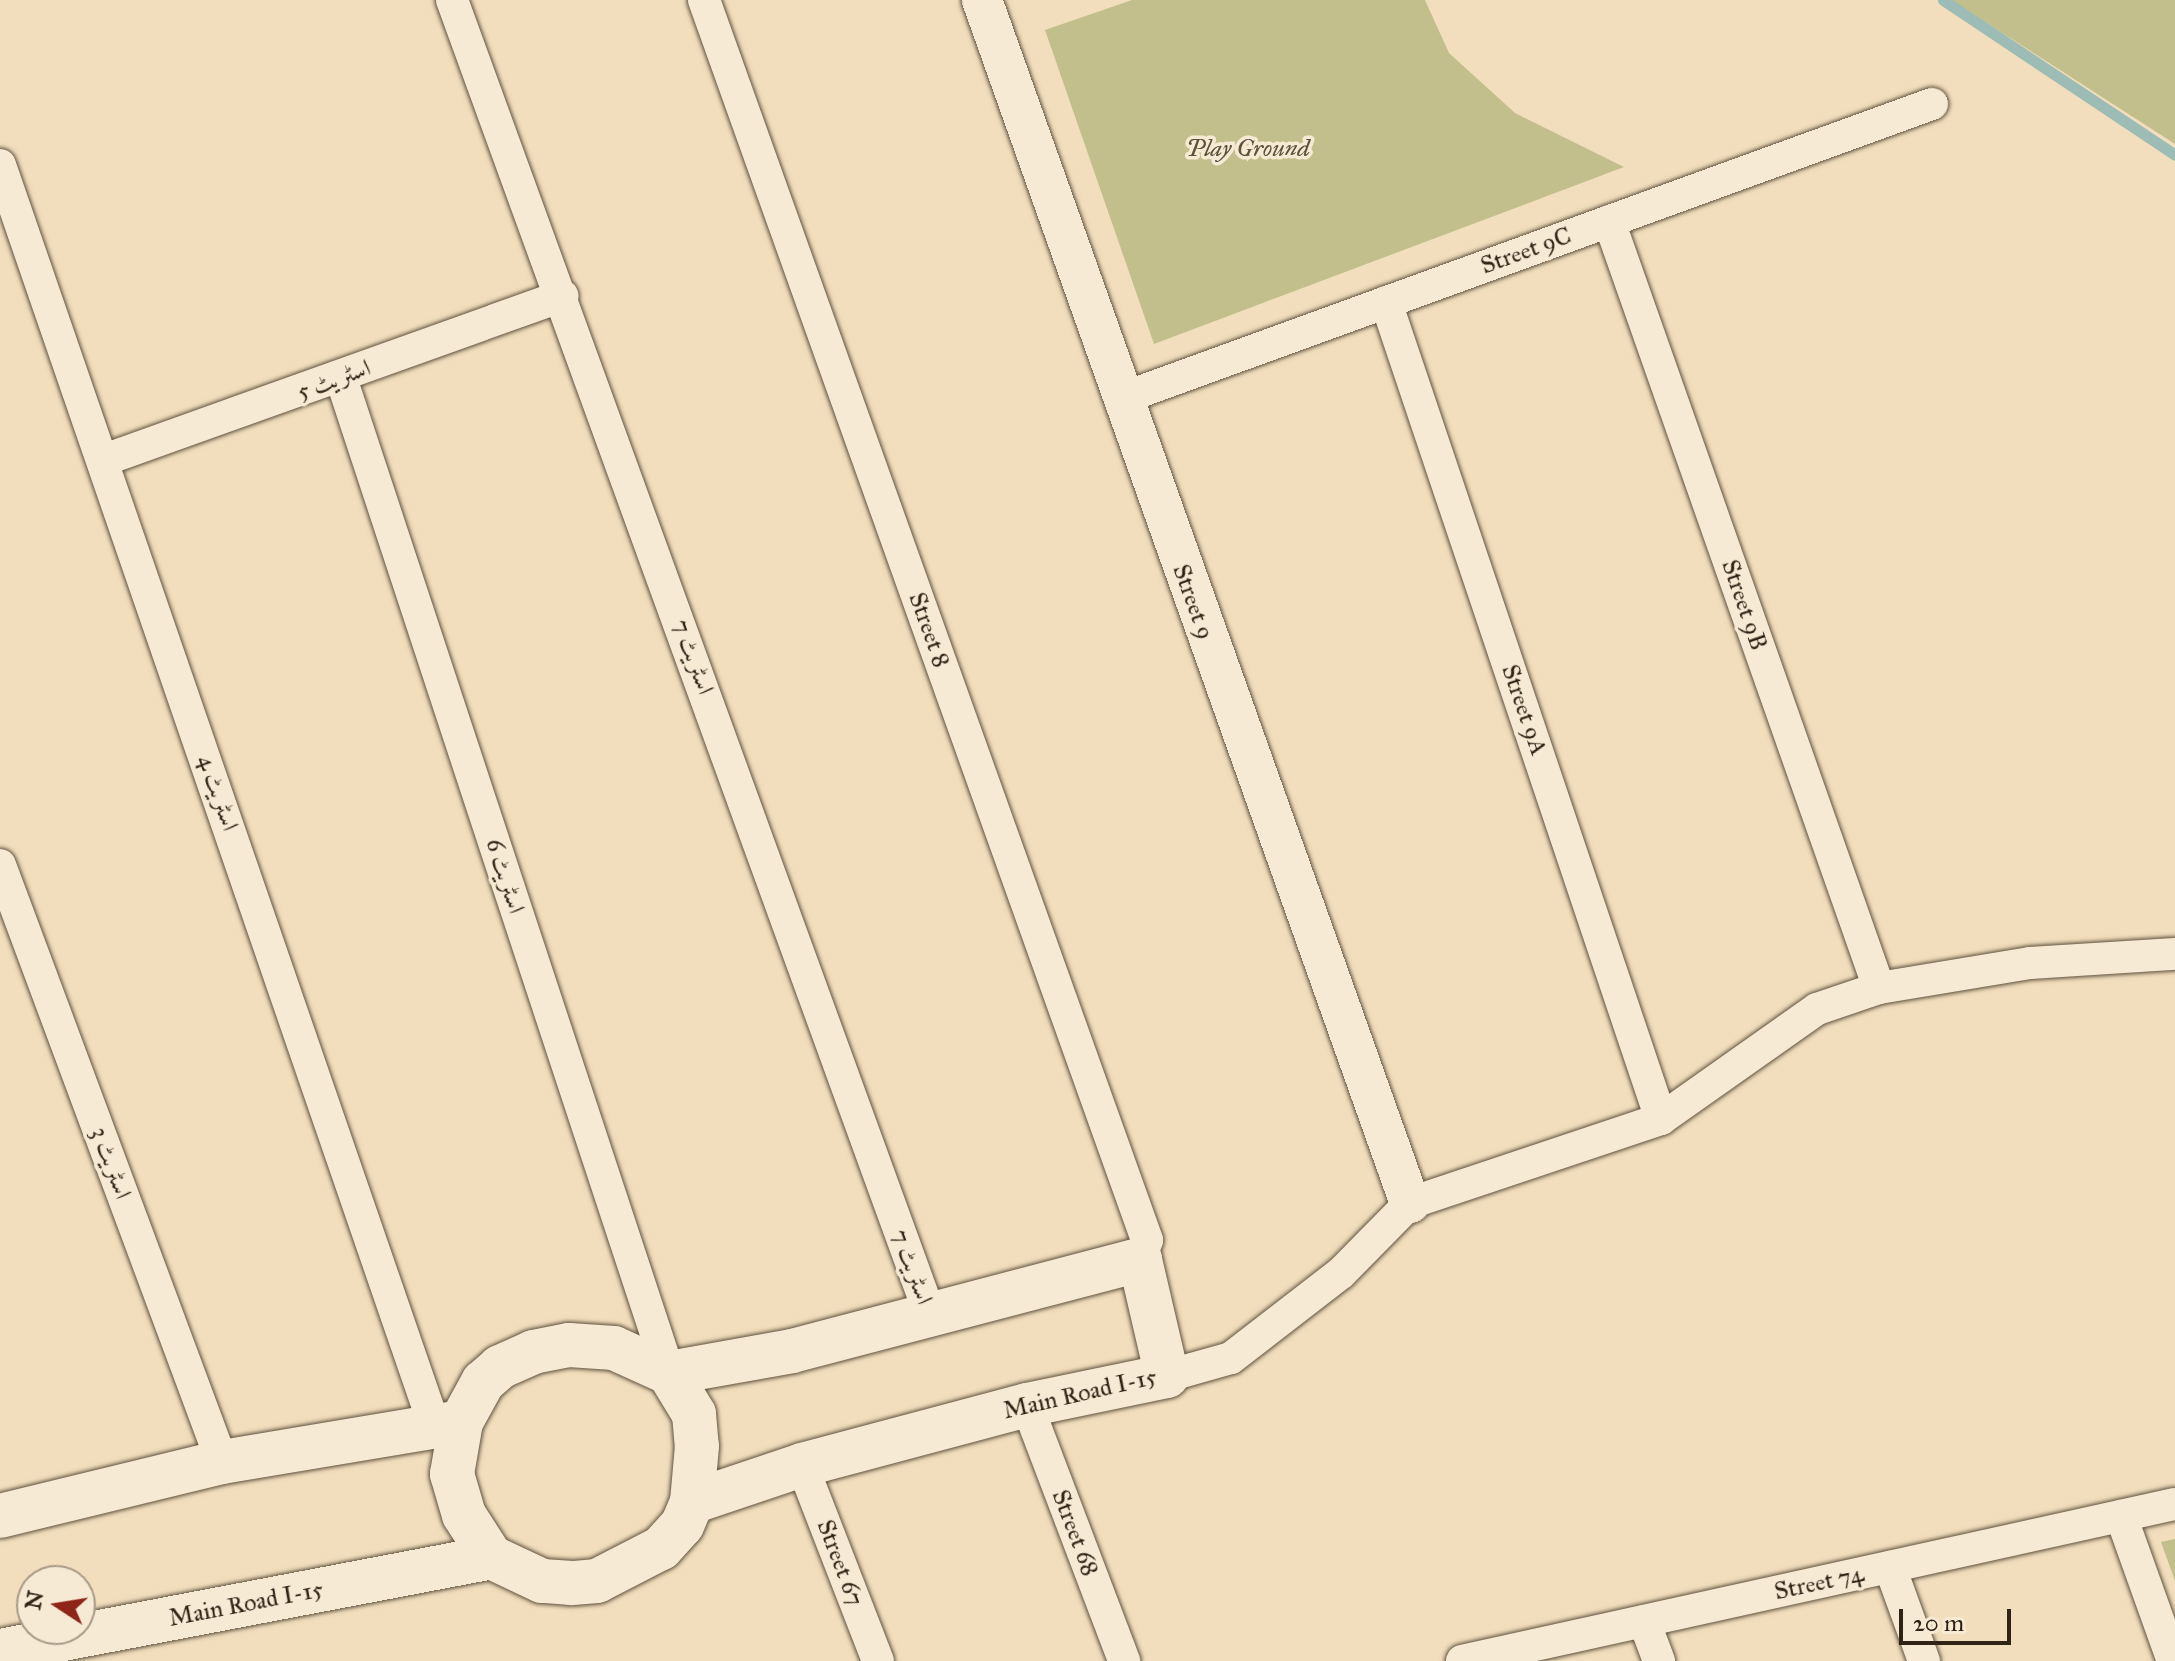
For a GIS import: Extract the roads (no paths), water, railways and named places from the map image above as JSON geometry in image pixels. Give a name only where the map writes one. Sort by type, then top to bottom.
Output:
[{"type":"main road","points":[[0,1516],[222,1462],[447,1422],[500,1367],[533,1352],[569,1345],[614,1348],[669,1373],[724,1367],[1140,1260]]},
{"type":"main road","name":"Main Road I-15","points":[[692,1502],[802,1465],[1027,1405],[1167,1376],[1140,1260]]},
{"type":"main road","points":[[447,1422],[453,1450],[454,1483],[470,1527],[491,1557],[542,1581],[597,1581],[661,1548],[682,1525],[692,1502],[694,1414],[669,1373]]},
{"type":"main road","name":"Main Road I-15","points":[[0,1651],[491,1557]]},
{"type":"street","name":"اسٹریٹ 7","points":[[452,0],[563,296],[930,1315]]},
{"type":"street","name":"Street 8","points":[[704,0],[1147,1240],[1140,1260]]},
{"type":"street","name":"Street 9","points":[[988,2],[1120,399],[1410,1203]]},
{"type":"street","name":"Street 9C","points":[[1120,399],[1932,104]]},
{"type":"street","name":"اسٹریٹ 4","points":[[0,165],[447,1422]]},
{"type":"street","name":"Street 9B","points":[[1609,221],[1879,988]]},
{"type":"street","name":"اسٹریٹ 5","points":[[104,460],[341,378],[563,296]]},
{"type":"street","name":"Street 9A","points":[[1386,302],[1661,1119]]},
{"type":"street","name":"اسٹریٹ 6","points":[[341,378],[669,1373]]},
{"type":"street","name":"اسٹریٹ 3","points":[[0,865],[222,1462]]},
{"type":"street","points":[[1167,1376],[1231,1358],[1341,1273],[1410,1203],[1661,1119],[1817,1009],[1879,988],[2030,963],[2175,954]]},
{"type":"street","name":"Street 68","points":[[1027,1405],[1124,1661]]},
{"type":"street","name":"Street 67","points":[[802,1465],[878,1661]]},
{"type":"street","name":"Street 74","points":[[1462,1661],[2175,1504]]},
{"type":"street","points":[[2121,1516],[2173,1661]]},
{"type":"street","points":[[1890,1567],[1924,1661]]},
{"type":"street","points":[[1644,1621],[1659,1661]]},
{"type":"waterway","points":[[1943,0],[2175,155]]},
{"type":"park label","name":"Play Ground","points":[[1248,149]]}]
